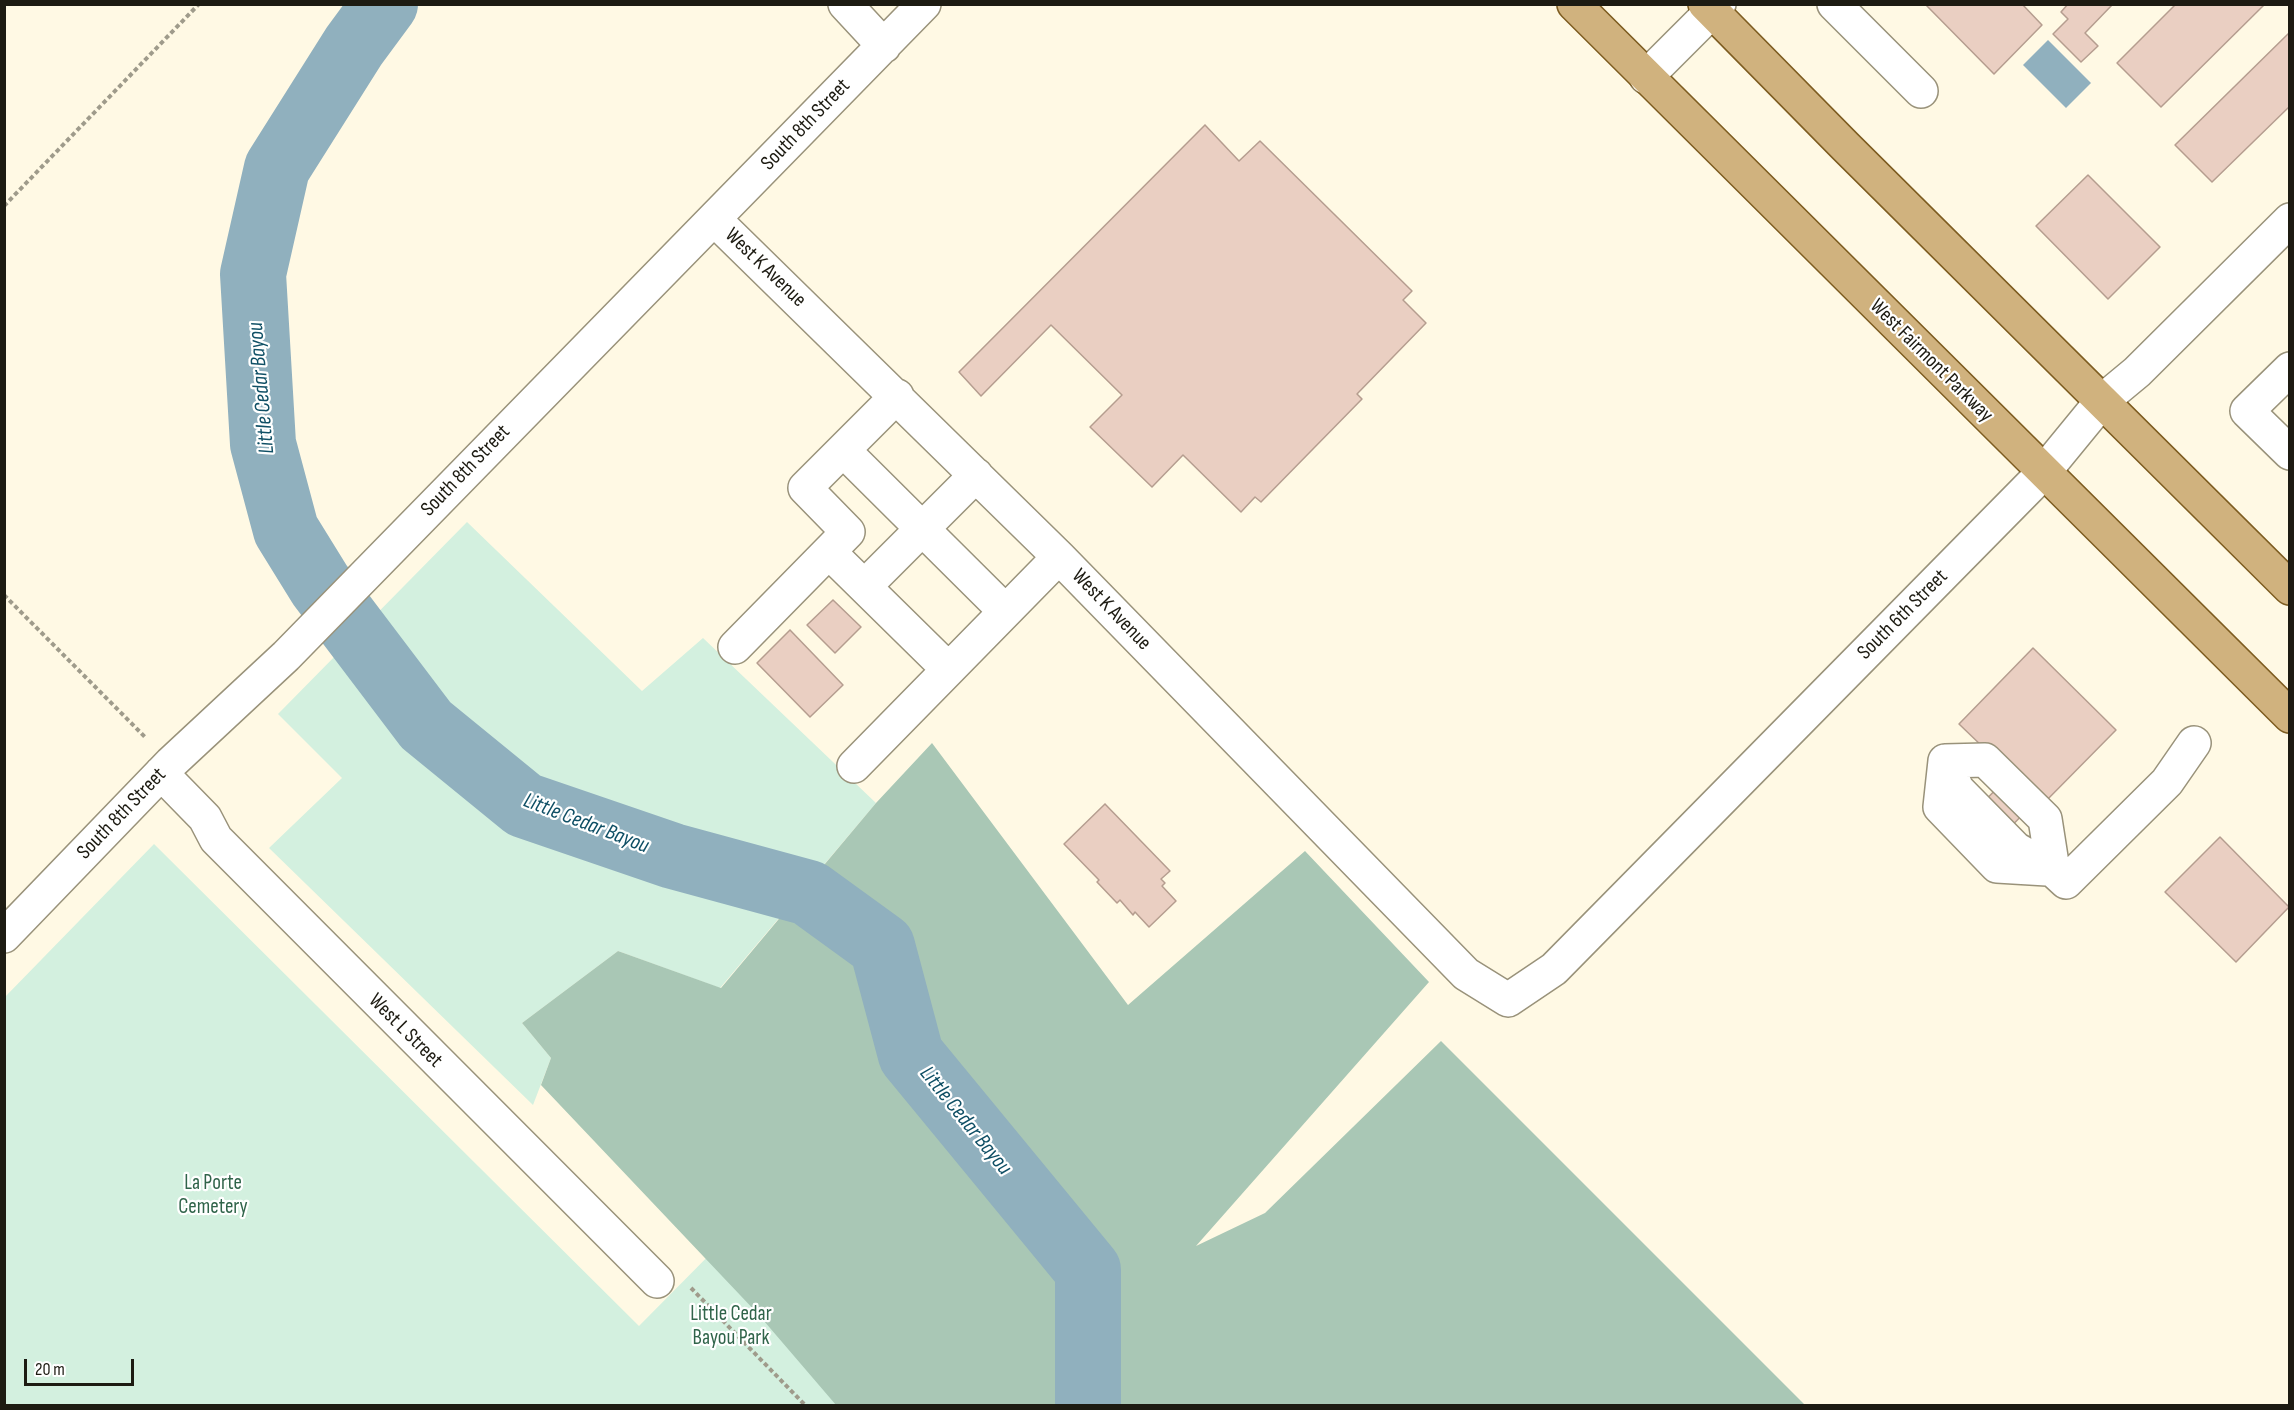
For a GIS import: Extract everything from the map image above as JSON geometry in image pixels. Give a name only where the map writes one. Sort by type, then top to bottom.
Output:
[{"type":"main road","name":"West Fairmont Parkway","points":[[1574,4],[2289,716]]},
{"type":"main road","points":[[1712,7],[2289,588]]},
{"type":"street","points":[[845,4],[884,45]]},
{"type":"street","name":"South 8th Street","points":[[4,936],[161,773],[286,656],[924,4]]},
{"type":"street","points":[[1834,4],[1921,91]]},
{"type":"street","points":[[1646,77],[1712,7]]},
{"type":"street","name":"West K Avenue","points":[[714,219],[1059,556],[1467,974],[1508,1000]]},
{"type":"street","name":"South 6th Street","points":[[1508,1000],[1554,969],[2043,473],[2102,401],[2137,372],[2289,220]]},
{"type":"street","points":[[2289,369],[2247,411],[2289,453]]},
{"type":"street","points":[[735,647],[848,532],[805,488],[897,396]]},
{"type":"street","points":[[843,450],[1005,611]]},
{"type":"street","points":[[865,586],[976,475]]},
{"type":"street","points":[[829,552],[948,669]]},
{"type":"street","points":[[854,766],[1059,556]]},
{"type":"street","points":[[1945,761],[1957,789],[2016,849],[2053,870],[2066,882],[2167,782],[2194,743]]},
{"type":"street","name":"West L Street","points":[[161,773],[205,818],[216,839],[657,1281]]},
{"type":"path","points":[[4,206],[199,4]]},
{"type":"green space","points":[[467,522],[642,691],[703,638],[876,803],[720,988],[618,951],[522,1023],[551,1058],[533,1105],[269,848],[342,778],[278,714]]},
{"type":"green space","points":[[932,743],[1128,1005],[1305,851],[1429,982],[1196,1246],[1265,1213],[1441,1041],[1805,1405],[836,1405],[758,1314],[541,1085],[551,1058],[522,1023],[618,951],[721,988],[876,803]]},
{"type":"green space","name":"La Porte Cemetery","points":[[154,844],[639,1326],[731,1233],[904,1405],[5,1405],[4,998]]},
{"type":"water","points":[[2048,40],[2091,83],[2066,108],[2023,65]]},
{"type":"building","points":[[1925,4],[2022,4],[2042,25],[1994,74]]},
{"type":"building","points":[[2068,4],[2113,4],[2085,33],[2098,46],[2081,62],[2053,34],[2068,19],[2061,12]]},
{"type":"building","points":[[2176,4],[2265,4],[2161,107],[2117,63]]},
{"type":"building","points":[[2290,32],[2290,106],[2212,182],[2175,145]]},
{"type":"building","points":[[1205,125],[1239,161],[1260,141],[1412,291],[1403,300],[1426,323],[1357,394],[1362,399],[1261,502],[1255,497],[1241,512],[1183,455],[1152,487],[1090,427],[1122,395],[1051,325],[981,396],[959,372]]},
{"type":"building","points":[[2088,175],[2160,247],[2108,299],[2036,226]]},
{"type":"building","points":[[833,600],[861,627],[835,653],[807,625]]},
{"type":"building","points":[[790,630],[843,685],[810,717],[757,663]]},
{"type":"building","points":[[2033,648],[2116,730],[2041,806],[2036,801],[1987,851],[1961,825],[2011,774],[1959,724]]},
{"type":"building","points":[[1105,804],[1170,871],[1161,879],[1165,883],[1162,886],[1176,901],[1149,927],[1135,912],[1133,915],[1120,900],[1117,903],[1097,882],[1099,880],[1064,844]]},
{"type":"building","points":[[2220,837],[2289,907],[2236,962],[2165,892]]},
{"type":"waterway","name":"Little Cedar Bayou","points":[[385,4],[354,46],[277,168],[253,274],[263,444],[286,530],[320,585],[426,725],[524,805],[673,856],[809,893],[882,946],[911,1055],[1088,1270],[1088,1406]]},
{"type":"park label","name":"Little Cedar Bayou Park","points":[[731,1327]]}]
